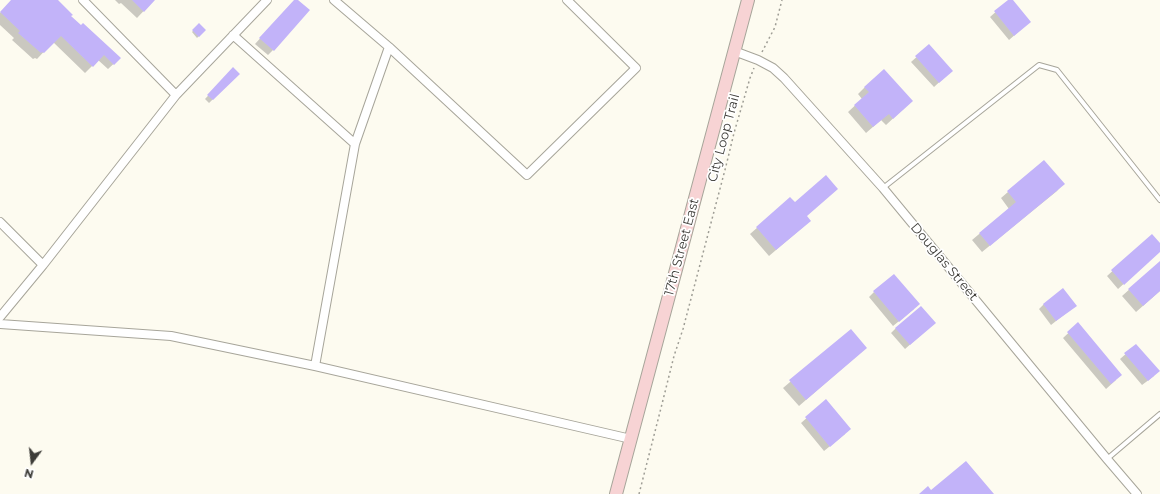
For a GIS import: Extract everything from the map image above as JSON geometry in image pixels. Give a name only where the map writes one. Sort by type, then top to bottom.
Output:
[{"type":"main road","name":"17th Street East","points":[[616,494],[748,0]]},
{"type":"street","points":[[83,0],[176,95]]},
{"type":"street","points":[[0,317],[43,265],[176,95],[267,0]]},
{"type":"street","points":[[334,0],[389,47],[527,175],[636,68],[567,0]]},
{"type":"street","points":[[233,35],[356,144]]},
{"type":"street","points":[[315,366],[356,144],[389,47]]},
{"type":"street","name":"Douglas Street","points":[[734,51],[758,60],[772,68],[784,78],[883,188],[1137,494]]},
{"type":"street","points":[[0,222],[43,265]]},
{"type":"street","points":[[0,324],[171,336],[315,366],[631,439]]},
{"type":"lane","points":[[883,188],[1039,65],[1057,70],[1160,200]]},
{"type":"lane","points":[[1107,459],[1160,414]]},
{"type":"path","name":"City Loop Trail","points":[[639,494],[734,132],[750,78],[775,27],[782,0]]},
{"type":"building","points":[[11,0],[58,0],[73,15],[71,16],[81,25],[83,23],[121,58],[114,65],[104,55],[93,67],[61,36],[44,53],[41,53],[18,33],[20,31],[0,12]]},
{"type":"building","points":[[132,0],[155,0],[144,12]]},
{"type":"building","points":[[294,0],[298,0],[310,10],[274,51],[259,38]]},
{"type":"building","points":[[1008,0],[1013,0],[1031,22],[1014,36],[994,11]]},
{"type":"building","points":[[199,23],[206,30],[199,37],[192,30]]},
{"type":"building","points":[[929,44],[953,71],[939,83],[915,56]]},
{"type":"building","points":[[233,67],[240,74],[213,100],[207,95]]},
{"type":"building","points":[[884,69],[913,101],[893,119],[889,114],[873,127],[854,105],[869,92],[864,87]]},
{"type":"building","points":[[1044,160],[1065,184],[990,246],[979,233],[1016,202],[1007,191]]},
{"type":"building","points":[[826,175],[838,189],[807,216],[811,221],[776,250],[756,227],[790,197],[795,202]]},
{"type":"building","points":[[1152,234],[1160,243],[1160,252],[1124,285],[1111,270]]},
{"type":"building","points":[[1160,261],[1160,291],[1143,306],[1128,289]]},
{"type":"building","points":[[894,274],[920,304],[899,322],[873,291]]},
{"type":"building","points":[[1063,288],[1077,306],[1056,321],[1043,304]]},
{"type":"building","points":[[921,306],[936,323],[910,345],[895,328]]},
{"type":"building","points":[[1078,322],[1122,375],[1111,384],[1067,332]]},
{"type":"building","points":[[851,329],[867,348],[806,400],[789,380]]},
{"type":"building","points":[[1136,344],[1160,371],[1148,381],[1124,353]]},
{"type":"building","points":[[826,399],[851,429],[830,447],[805,417]]},
{"type":"building","points":[[966,461],[994,494],[919,494],[928,486],[931,490]]}]
